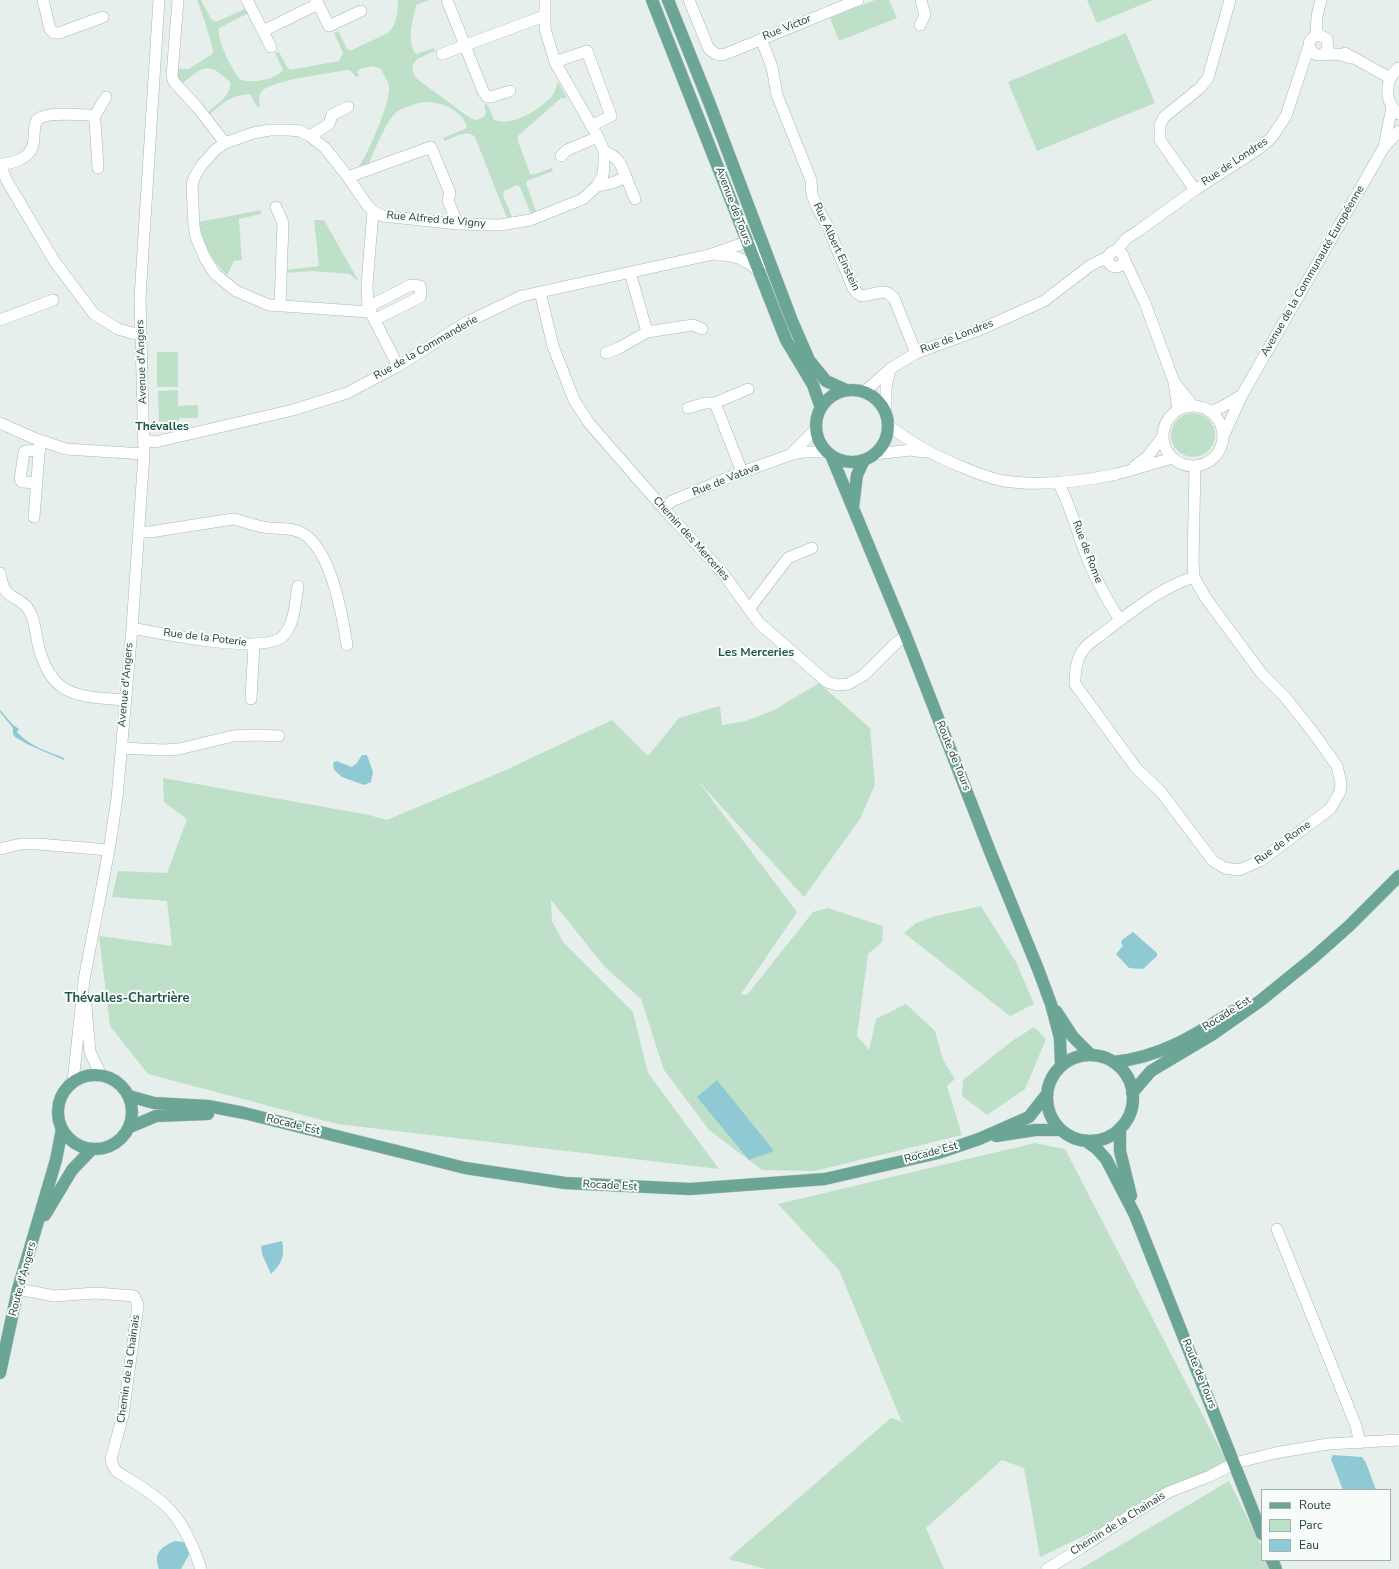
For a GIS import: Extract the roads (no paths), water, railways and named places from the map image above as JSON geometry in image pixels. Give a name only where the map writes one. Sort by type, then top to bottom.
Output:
[{"type":"main road","name":"Avenue de Tours","points":[[652,0],[786,340],[813,385],[821,408]]},
{"type":"main road","name":"Avenue de Tours","points":[[668,0],[709,102],[792,321],[809,360],[826,381],[846,390]]},
{"type":"main road","points":[[846,390],[864,392],[874,397],[881,405],[887,419],[887,436],[882,446],[875,454],[864,460],[848,462],[839,460],[829,453],[818,437],[816,429],[817,418],[821,408],[832,396],[846,390]]},
{"type":"main road","name":"Route de Tours","points":[[829,453],[906,636],[1051,1004],[1060,1038],[1060,1066]]},
{"type":"main road","name":"Route de Tours","points":[[853,510],[857,474],[864,460]]},
{"type":"main road","name":"Rocade Est","points":[[1132,1093],[1151,1071],[1213,1034],[1260,1001],[1274,988],[1313,958],[1349,926],[1399,876]]},
{"type":"main road","name":"Rocade Est","points":[[1113,1062],[1143,1058],[1170,1048],[1208,1027],[1257,996],[1274,988]]},
{"type":"main road","name":"Route de Tours","points":[[1051,1004],[1073,1037],[1091,1055]]},
{"type":"main road","points":[[1091,1055],[1102,1057],[1113,1062],[1122,1070],[1129,1081],[1132,1093],[1132,1106],[1128,1118],[1120,1128],[1105,1139],[1086,1141],[1072,1137],[1060,1130],[1052,1119],[1048,1107],[1047,1094],[1049,1084],[1060,1066],[1076,1058],[1091,1055]]},
{"type":"main road","points":[[101,1075],[118,1082],[129,1096],[133,1111],[130,1127],[125,1135],[110,1146],[92,1149],[74,1143],[67,1136],[62,1129],[58,1108],[66,1089],[73,1082],[86,1076],[101,1075]]},
{"type":"main road","name":"Rocade Est","points":[[129,1096],[154,1103],[208,1106],[244,1113],[465,1168],[565,1183],[683,1189],[825,1179],[938,1153],[979,1139],[1028,1117],[1047,1094]]},
{"type":"main road","name":"Rocade Est","points":[[130,1127],[156,1116],[244,1113]]},
{"type":"main road","name":"Route de Tours","points":[[1120,1128],[1120,1151],[1135,1214]]},
{"type":"main road","name":"Route d'Angers","points":[[0,1373],[18,1289],[56,1160],[62,1129]]},
{"type":"main road","name":"Rocade Est","points":[[979,1139],[1035,1130],[1060,1130]]},
{"type":"main road","name":"Route de Tours","points":[[1086,1141],[1097,1149],[1106,1159],[1135,1214],[1261,1531]]},
{"type":"main road","name":"Route d'Angers","points":[[36,1232],[72,1170],[92,1149]]},
{"type":"street","points":[[43,0],[50,29],[54,33],[59,33],[103,17]]},
{"type":"street","name":"Avenue d'Angers","points":[[73,1082],[84,980],[109,850],[117,798],[132,628],[144,454],[140,298],[159,0]]},
{"type":"street","points":[[178,0],[172,76],[174,82],[198,108],[225,143]]},
{"type":"street","points":[[247,0],[271,47]]},
{"type":"street","points":[[447,0],[487,97],[510,91]]},
{"type":"street","name":"Rue Alfred de Vigny","points":[[371,313],[280,306],[269,304],[236,291],[216,274],[205,258],[196,237],[192,185],[195,176],[201,166],[215,150],[225,143],[253,133],[270,130],[289,130],[300,131],[310,136],[325,148],[348,177],[367,206],[383,216],[458,224],[500,225],[530,220],[583,199],[597,186],[603,175],[604,152],[598,137],[555,62],[545,29],[545,0]]},
{"type":"street","name":"Rue Victor","points":[[689,0],[709,49],[716,54],[723,55],[858,0]]},
{"type":"street","points":[[920,25],[925,15],[921,0]]},
{"type":"street","points":[[1195,190],[1160,140],[1160,125],[1164,117],[1200,88],[1208,78],[1230,0]]},
{"type":"street","points":[[1301,70],[1328,49],[1322,38],[1317,16],[1321,0]]},
{"type":"street","points":[[263,31],[317,2],[329,26],[361,11]]},
{"type":"street","points":[[442,54],[544,16]]},
{"type":"street","points":[[1351,58],[1337,54],[1314,54],[1309,46],[1310,41],[1322,38],[1351,58],[1390,78]]},
{"type":"street","name":"Rue Albert Einstein","points":[[761,39],[772,67],[777,95],[811,180],[812,195],[829,227],[853,288],[862,296],[870,296],[882,292],[888,293],[894,298],[916,353]]},
{"type":"street","name":"Rue de Londres","points":[[864,392],[890,369],[916,353],[979,330],[1044,301],[1096,261],[1117,259],[1126,239],[1195,190],[1260,148],[1272,137],[1286,116],[1309,46]]},
{"type":"street","points":[[555,62],[587,51],[611,116],[591,126]]},
{"type":"street","points":[[1396,110],[1387,93],[1390,78],[1399,68]]},
{"type":"street","points":[[98,168],[94,117],[106,97]]},
{"type":"street","points":[[310,136],[329,124],[332,115],[348,107]]},
{"type":"street","name":"Avenue de la Communauté Européenne","points":[[1223,437],[1242,395],[1384,147],[1396,110]]},
{"type":"street","points":[[94,117],[89,115],[49,115],[41,117],[35,123],[33,147],[27,154],[18,160],[7,164],[0,164],[7,181],[55,262],[94,314],[118,329],[141,334]]},
{"type":"street","name":"Avenue de la Communauté Européenne","points":[[1384,147],[1399,131]]},
{"type":"street","points":[[560,156],[567,150],[598,137]]},
{"type":"street","points":[[348,177],[431,146],[450,193],[448,200],[458,224]]},
{"type":"street","points":[[604,152],[615,156],[621,163],[635,199]]},
{"type":"street","points":[[597,186],[612,183],[626,177]]},
{"type":"street","points":[[276,207],[283,224],[280,306]]},
{"type":"street","points":[[373,211],[367,285],[371,313],[398,366]]},
{"type":"street","points":[[747,242],[759,250],[764,258],[792,321]]},
{"type":"street","name":"Rue de la Commanderie","points":[[144,440],[155,442],[293,410],[347,393],[398,366],[467,322],[522,296],[709,255],[747,242]]},
{"type":"street","name":"Rue de la Commanderie","points":[[709,255],[733,256],[746,261],[758,271]]},
{"type":"street","points":[[1117,259],[1137,285],[1145,303],[1174,382],[1178,410]]},
{"type":"street","points":[[630,272],[647,332]]},
{"type":"street","name":"Chemin des Merceries","points":[[540,292],[553,346],[574,400],[589,423],[662,508],[722,572],[759,623],[827,682],[837,685],[848,684],[864,675],[896,642],[906,636]]},
{"type":"street","points":[[0,320],[53,300]]},
{"type":"street","points":[[606,353],[619,348],[647,332],[693,325],[702,329]]},
{"type":"street","points":[[890,369],[886,387],[887,419],[905,438],[930,454],[978,474],[998,480],[1024,483],[1058,482],[1117,474],[1172,458]]},
{"type":"street","points":[[1174,382],[1192,406]]},
{"type":"street","points":[[688,408],[706,403],[715,403],[748,389]]},
{"type":"street","name":"Avenue de la Communauté Européenne","points":[[1210,412],[1222,407],[1242,395]]},
{"type":"street","points":[[715,403],[742,472]]},
{"type":"street","points":[[1129,470],[1148,456],[1163,436],[1167,421],[1178,410],[1192,406],[1202,408],[1210,412],[1219,423],[1223,437],[1220,449],[1212,459],[1204,464],[1195,466],[1187,465],[1172,458],[1168,452],[1163,436]]},
{"type":"street","points":[[0,423],[40,446],[144,454]]},
{"type":"street","name":"Rue de Vatava","points":[[790,455],[816,429]]},
{"type":"street","points":[[34,517],[40,446]]},
{"type":"street","points":[[37,483],[22,482],[20,479],[24,453],[40,446]]},
{"type":"street","points":[[875,454],[911,450],[930,454]]},
{"type":"street","name":"Rue de Vatava","points":[[662,508],[672,501],[742,472],[790,455],[803,452],[829,453]]},
{"type":"street","name":"Rue de Rome","points":[[1194,577],[1167,588],[1120,620],[1085,648],[1077,660],[1075,684],[1136,768],[1161,792],[1213,861],[1225,868],[1239,870],[1260,861],[1330,809],[1340,792],[1341,783],[1337,766],[1285,697],[1262,674],[1223,623],[1205,598],[1194,577],[1195,466]]},
{"type":"street","name":"Rue de Rome","points":[[1058,482],[1066,497],[1085,552],[1106,598],[1120,620]]},
{"type":"street","points":[[139,532],[150,532],[233,519],[241,520],[264,528],[295,530],[303,534],[312,541],[327,567],[341,607],[347,645]]},
{"type":"street","points":[[749,609],[788,558],[812,548]]},
{"type":"street","points":[[0,573],[5,590],[27,605],[30,610],[38,644],[44,662],[52,678],[60,686],[72,693],[88,697],[125,700]]},
{"type":"street","name":"Rue de la Poterie","points":[[132,628],[189,639],[254,644],[274,642],[284,636],[290,627],[298,586]]},
{"type":"street","name":"Rue de la Poterie","points":[[251,699],[254,644]]},
{"type":"street","points":[[121,748],[164,750],[179,749],[233,736],[279,736]]},
{"type":"street","points":[[0,849],[21,844],[109,850]]},
{"type":"street","name":"Avenue d'Angers","points":[[84,980],[90,1052],[101,1075]]},
{"type":"street","points":[[1277,1229],[1356,1426],[1360,1443]]},
{"type":"street","name":"Chemin de la Chainais","points":[[18,1289],[54,1296],[96,1293],[134,1296],[138,1305],[123,1415],[111,1459],[116,1471],[153,1494],[168,1507],[180,1523],[196,1554],[201,1569]]},
{"type":"street","name":"Chemin de la Chainais","points":[[1047,1569],[1169,1492],[1210,1476],[1235,1463],[1290,1450],[1328,1444],[1399,1440]]},
{"type":"water","points":[[0,710],[13,725],[19,729],[17,732],[27,741],[39,748],[64,758],[64,760],[29,745],[15,737],[13,734],[13,728]]},
{"type":"water","points":[[362,755],[367,755],[373,772],[371,782],[364,785],[342,777],[334,770],[333,763],[336,761],[352,767],[357,763]]},
{"type":"water","points":[[1133,932],[1157,953],[1157,956],[1143,969],[1129,968],[1116,954],[1123,946],[1121,943],[1122,940]]},
{"type":"water","points":[[717,1080],[774,1151],[749,1160],[697,1097]]},
{"type":"water","points":[[282,1241],[282,1259],[278,1267],[271,1274],[262,1254],[261,1246]]},
{"type":"water","points":[[1333,1455],[1362,1457],[1366,1463],[1376,1489],[1343,1489],[1331,1459]]},
{"type":"water","points":[[175,1541],[183,1542],[189,1546],[190,1553],[181,1569],[159,1569],[157,1559],[160,1551],[162,1548]]},
{"type":"district","name":"Thévalles","points":[[162,427]]},
{"type":"district","name":"Les Merceries","points":[[756,653]]},
{"type":"district","name":"Thévalles-Chartrière","points":[[127,999]]}]
